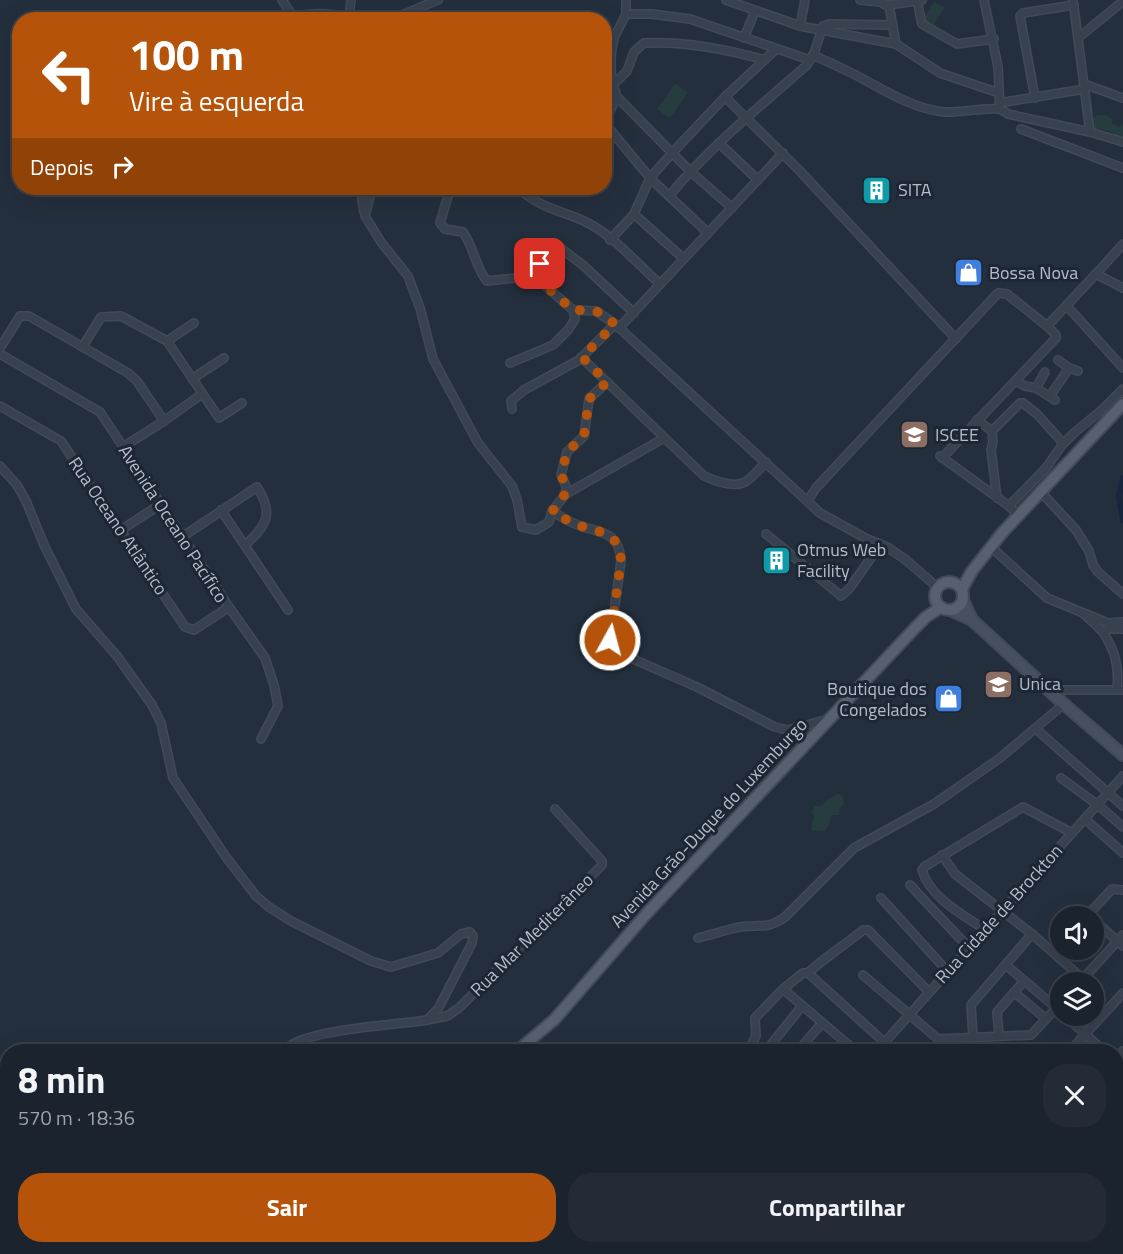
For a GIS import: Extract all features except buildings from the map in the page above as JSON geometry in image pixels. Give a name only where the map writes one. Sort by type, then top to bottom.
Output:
[{"type":"main road","points":[[972,571],[937,587],[942,606],[958,607],[972,571],[991,547],[1018,515],[1123,404]]},
{"type":"main road","points":[[949,581],[957,583],[962,595]]},
{"type":"main road","name":"Avenida Grão-Duque do Luxemburgo","points":[[526,1044],[554,1020],[641,920],[830,718],[926,617],[942,606]]},
{"type":"street","points":[[409,12],[438,0]]},
{"type":"street","points":[[612,48],[626,14],[626,0]]},
{"type":"street","points":[[726,0],[800,26],[896,44],[940,73],[999,93]]},
{"type":"street","points":[[800,26],[805,0]]},
{"type":"street","points":[[860,0],[881,1],[889,5],[919,0],[922,24],[957,44],[994,39]]},
{"type":"street","points":[[984,0],[994,39],[999,106],[1008,114],[1090,132],[1123,142]]},
{"type":"street","points":[[1035,98],[1020,16],[1023,13],[1073,2],[1090,132]]},
{"type":"street","points":[[1078,39],[1122,2]]},
{"type":"street","points":[[889,5],[896,44]]},
{"type":"street","points":[[744,38],[755,11]]},
{"type":"street","points":[[626,14],[652,14],[690,20],[776,49],[812,57],[861,78],[899,99],[944,112],[999,106],[1084,87],[1123,98]]},
{"type":"street","points":[[669,196],[690,171],[812,57],[823,26],[830,24],[893,25]]},
{"type":"street","points":[[613,85],[627,71],[634,52],[644,43],[687,44],[737,52],[765,60]]},
{"type":"street","points":[[610,240],[634,214],[650,178],[725,97],[776,49]]},
{"type":"street","points":[[612,76],[617,98],[690,171],[732,208]]},
{"type":"street","points":[[725,97],[783,153],[956,339]]},
{"type":"street","points":[[612,109],[617,98]]},
{"type":"street","points":[[1021,129],[1123,168]]},
{"type":"street","points":[[612,132],[650,178],[708,233]]},
{"type":"street","points":[[719,143],[758,180]]},
{"type":"street","points":[[512,408],[511,401],[524,390],[582,357],[634,313],[783,153]]},
{"type":"street","points":[[361,195],[365,216],[381,242],[408,276],[420,308],[433,359],[478,443],[512,486],[522,527],[536,530],[549,522],[552,512],[566,494],[664,438]]},
{"type":"street","points":[[365,216],[370,195]]},
{"type":"street","points":[[449,195],[440,223],[445,230],[463,232],[470,242],[482,275],[487,281],[534,276],[573,310],[575,318],[568,330],[553,345],[510,363]]},
{"type":"street","points":[[525,195],[533,201],[588,222],[660,285]]},
{"type":"street","points":[[634,214],[684,259]]},
{"type":"street","points":[[534,276],[554,243],[584,266],[634,313]]},
{"type":"street","points":[[1047,326],[1123,244]]},
{"type":"street","points":[[1096,274],[1123,288]]},
{"type":"street","points":[[808,500],[816,488],[998,293],[1002,292],[1047,326],[1056,338],[941,457],[1018,515]]},
{"type":"street","points":[[1067,306],[1123,368]]},
{"type":"street","points":[[573,310],[596,311],[617,326],[820,513],[906,560],[937,587]]},
{"type":"street","points":[[0,348],[20,316],[29,316],[128,373],[137,381],[164,421]]},
{"type":"street","points":[[83,346],[101,317],[121,316],[167,340],[219,418],[242,403]]},
{"type":"street","points":[[167,340],[194,323]]},
{"type":"street","name":"Avenida Oceano Pacífico","points":[[0,354],[100,412],[265,658],[278,706],[261,739]]},
{"type":"street","points":[[582,357],[704,476],[713,481],[730,484],[744,483],[766,462]]},
{"type":"street","points":[[192,379],[224,358]]},
{"type":"street","points":[[1058,360],[1078,371]]},
{"type":"street","points":[[1015,381],[1054,396],[1069,368]]},
{"type":"street","points":[[1036,388],[1045,372]]},
{"type":"street","points":[[566,494],[566,486],[561,475],[567,452],[584,436],[589,399],[607,382]]},
{"type":"street","points":[[1009,506],[1046,468],[1063,443],[1123,388]]},
{"type":"street","points":[[123,447],[202,394]]},
{"type":"street","points":[[992,431],[1020,403],[1023,403],[1037,414],[1063,443]]},
{"type":"street","name":"Rua Oceano Atlântico","points":[[0,406],[61,441],[185,627],[194,630],[229,607]]},
{"type":"street","points":[[977,420],[992,431],[991,450],[998,498]]},
{"type":"street","points":[[0,466],[16,484],[26,501],[44,545],[76,609],[117,656],[152,705],[161,723],[173,778],[256,896],[291,921],[371,961],[391,967],[438,953],[461,934],[470,932],[473,936],[472,943],[438,1009],[428,1020],[327,1032],[292,1044]]},
{"type":"street","points":[[182,537],[257,487],[264,498],[267,514],[260,533],[245,545]]},
{"type":"street","points":[[1040,492],[1076,530],[1089,551],[1098,573],[1123,594]]},
{"type":"street","points":[[121,530],[160,504]]},
{"type":"street","points":[[221,510],[288,610]]},
{"type":"street","points":[[552,512],[573,523],[608,534],[617,542],[621,561],[610,640],[617,652],[697,687],[775,727],[788,729],[830,718]]},
{"type":"street","points":[[766,534],[841,596],[849,589],[880,545]]},
{"type":"street","points":[[991,547],[1047,598],[1108,623],[1123,622]]},
{"type":"street","points":[[962,595],[972,620]]},
{"type":"street","points":[[942,606],[972,620],[1123,755]]},
{"type":"street","points":[[1083,612],[1104,633]]},
{"type":"street","points":[[1048,690],[1120,690],[1118,668],[1104,633],[1104,627],[1108,623]]},
{"type":"street","points":[[1104,633],[1108,629],[1123,629]]},
{"type":"street","points":[[698,938],[736,928],[761,927],[777,923],[854,848],[941,799],[999,758],[1064,704]]},
{"type":"street","points":[[1036,729],[1123,806]]},
{"type":"street","name":"Rua Cidade de Brockton","points":[[884,1042],[1123,776]]},
{"type":"street","points":[[1061,778],[1123,827]]},
{"type":"street","points":[[986,930],[947,904],[924,878],[922,870],[942,855],[1023,807],[1072,832]]},
{"type":"street","name":"Rua Mar Mediterâneo","points":[[428,1020],[447,1016],[459,1008],[602,865],[602,861],[555,809]]},
{"type":"street","points":[[1085,819],[1123,853]]},
{"type":"street","points":[[942,855],[955,874],[1050,946]]},
{"type":"street","points":[[910,885],[969,948]]},
{"type":"street","points":[[1099,906],[1112,889],[1123,890]]},
{"type":"street","points":[[881,898],[948,972]]},
{"type":"street","points":[[752,1044],[756,1036],[755,1018],[783,989],[803,973],[808,973],[865,929],[929,992]]},
{"type":"street","points":[[1104,930],[1120,944]]},
{"type":"street","points":[[973,1037],[971,1005],[1032,934]]},
{"type":"street","points":[[1090,972],[1120,944],[1123,934]]},
{"type":"street","points":[[1064,960],[1074,972]]},
{"type":"street","points":[[1006,965],[1050,1001]]},
{"type":"street","points":[[808,973],[884,1042]]},
{"type":"street","points":[[863,975],[938,1039],[1031,1035],[1050,1016]]},
{"type":"street","points":[[999,1036],[997,1012],[1024,981]]},
{"type":"street","points":[[783,989],[848,1044]]},
{"type":"street","points":[[1014,992],[1047,1019]]},
{"type":"street","points":[[1077,1044],[1123,993]]},
{"type":"street","points":[[771,1044],[802,1006]]},
{"type":"street","points":[[804,1044],[822,1023]]},
{"type":"street","points":[[1077,1026],[1097,1044]]},
{"type":"green space","points":[[934,2],[945,7],[933,26],[924,20],[924,17]]},
{"type":"green space","points":[[675,84],[688,92],[670,118],[657,109]]},
{"type":"green space","points":[[1097,115],[1106,115],[1112,119],[1112,124],[1120,127],[1123,124],[1123,138],[1106,130],[1092,127],[1092,120]]},
{"type":"green space","points":[[838,794],[843,796],[844,804],[840,808],[839,815],[832,815],[828,827],[823,831],[811,830],[814,816],[812,811],[815,806],[822,806]]},
{"type":"waterway","points":[[1123,478],[1119,497],[1123,520]]},
{"type":"place","name":"SITA","points":[[877,190]]},
{"type":"place","name":"Bossa Nova","points":[[968,273]]},
{"type":"place","name":"ISCEE","points":[[914,435]]},
{"type":"place","name":"Otmus Web Facility","points":[[776,560]]},
{"type":"place","name":"Unica","points":[[998,684]]},
{"type":"place","name":"Boutique dos Congelados","points":[[948,699]]},
{"type":"route","points":[[540,264],[534,276],[573,310],[596,311],[615,324],[582,357],[607,382],[589,399],[584,436],[567,452],[561,475],[566,486],[566,494],[552,512],[573,523],[608,534],[617,542],[621,561],[610,640]]}]
